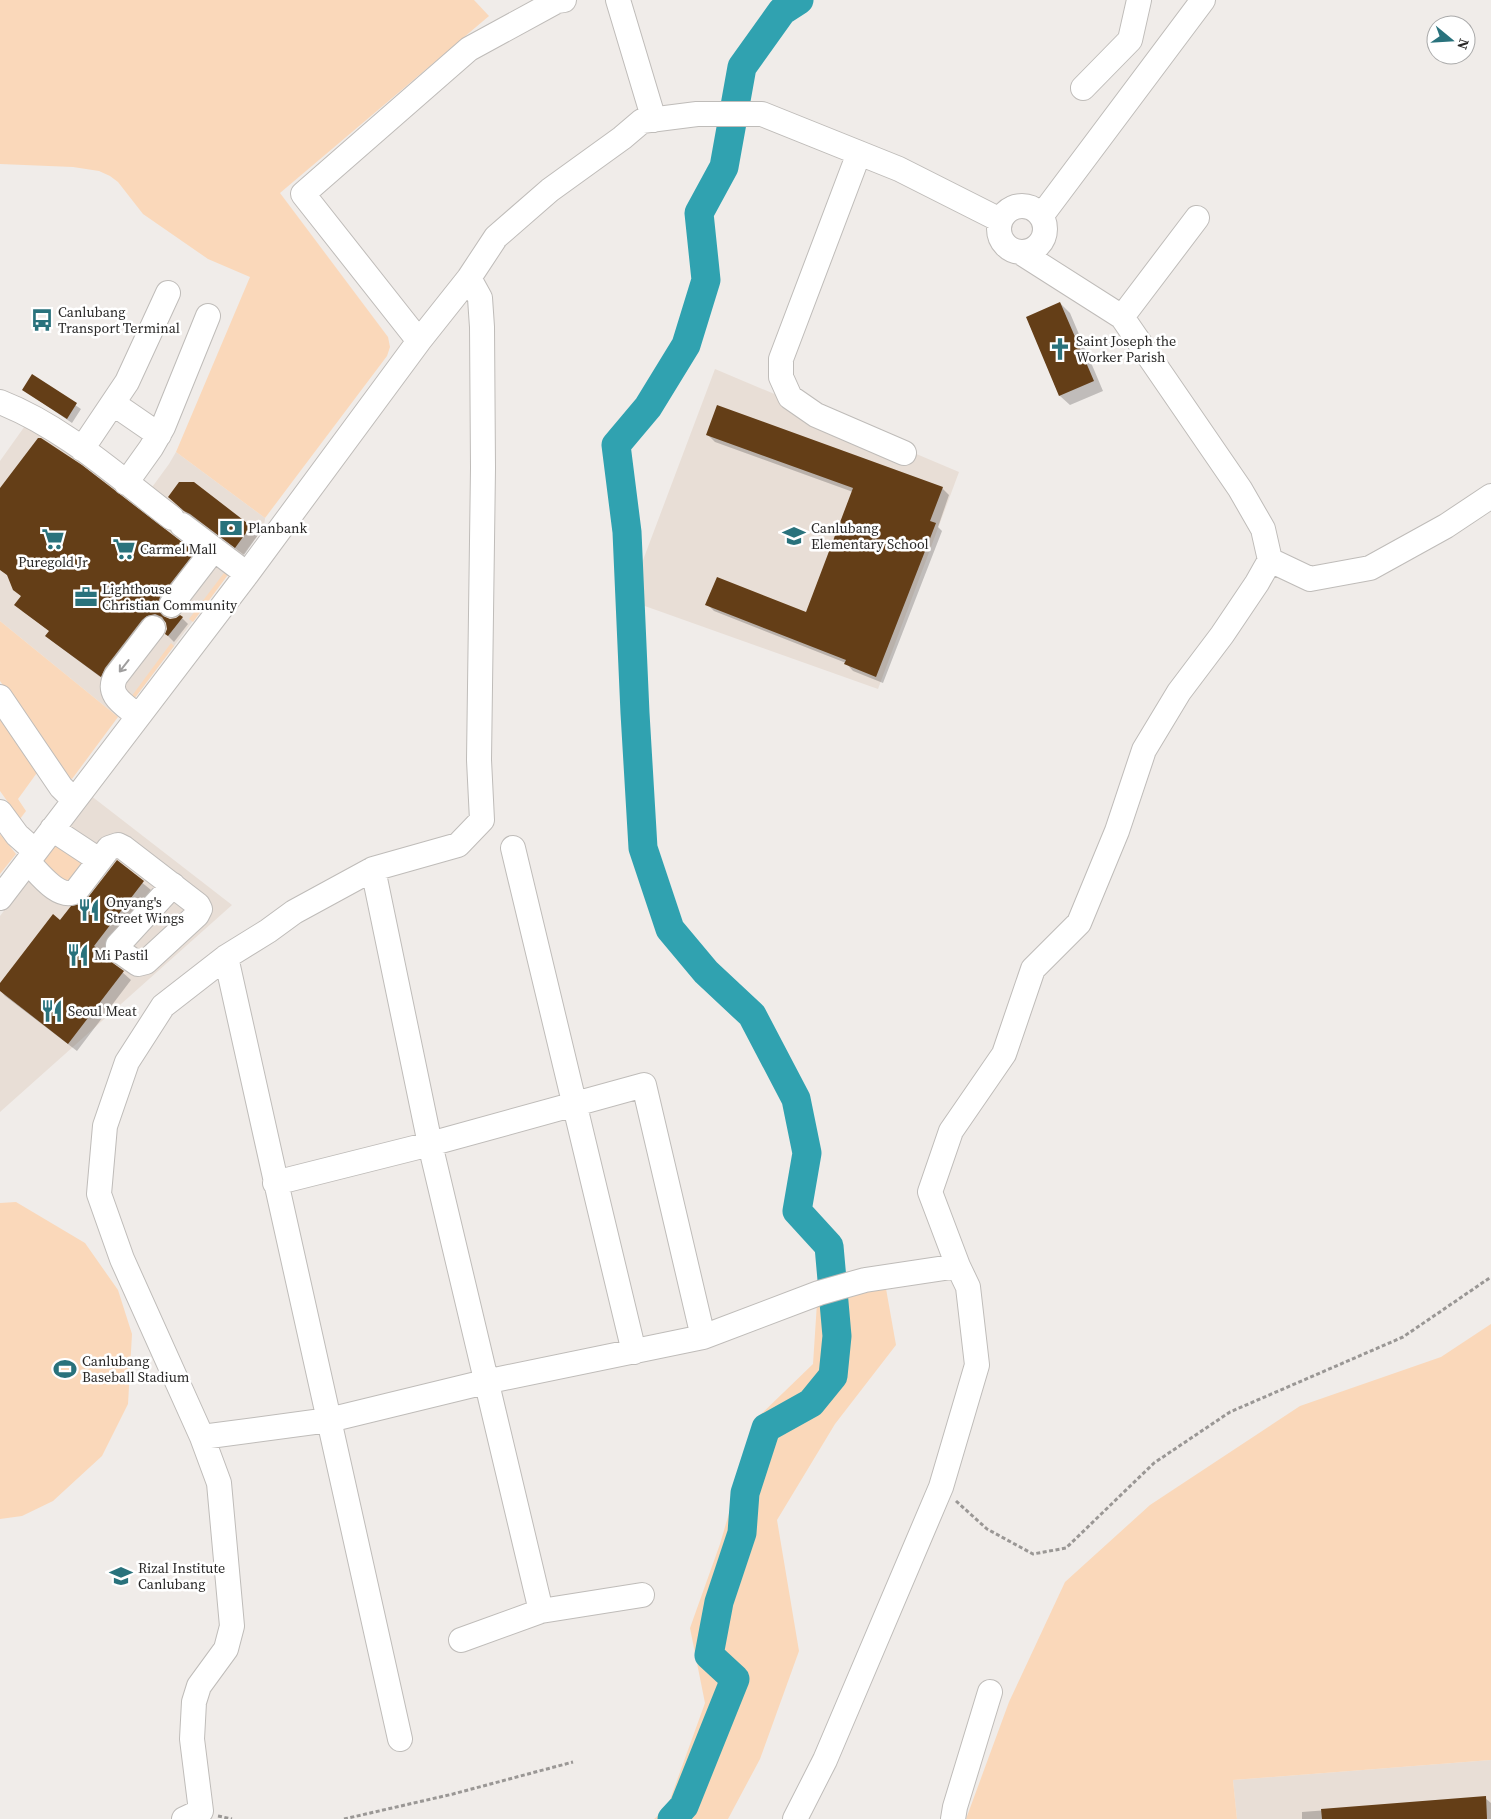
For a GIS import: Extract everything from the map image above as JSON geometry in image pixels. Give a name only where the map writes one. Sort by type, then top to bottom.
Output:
[{"type":"street","points":[[419,341],[302,194],[469,49],[557,1],[564,0]]},
{"type":"street","points":[[618,0],[654,120]]},
{"type":"street","points":[[1082,88],[1130,40],[1139,0]]},
{"type":"street","points":[[1042,216],[1202,0]]},
{"type":"street","points":[[1130,40],[1152,68]]},
{"type":"street","points":[[0,898],[246,574],[419,341],[470,278],[496,237],[550,190],[622,138],[642,121],[697,114],[762,114],[899,170],[1000,220]]},
{"type":"street","points":[[859,153],[781,359],[780,377],[790,397],[816,415],[904,453]]},
{"type":"street","points":[[795,1819],[825,1760],[941,1487],[977,1365],[968,1287],[930,1192],[951,1130],[1004,1054],[1033,969],[1079,922],[1118,831],[1144,750],[1179,692],[1222,635],[1270,560],[1263,529],[1240,489],[1122,317],[1023,254],[1008,249],[998,236],[1000,220],[1011,208],[1028,206],[1042,216],[1046,232],[1038,247],[1023,254]]},
{"type":"street","points":[[1122,317],[1197,218]]},
{"type":"street","points":[[195,1816],[192,1739],[194,1702],[199,1686],[226,1649],[232,1626],[219,1483],[202,1437],[122,1259],[99,1194],[105,1126],[127,1062],[163,1006],[226,957],[294,912],[373,869],[458,846],[482,820],[479,760],[483,468],[482,327],[480,298],[470,278]]},
{"type":"street","points":[[82,449],[114,404],[135,366],[168,293]]},
{"type":"street","points":[[126,483],[159,435],[208,316]]},
{"type":"street","points":[[0,402],[36,419],[82,449],[246,574]]},
{"type":"street","points":[[114,404],[159,435]]},
{"type":"street","points":[[1270,560],[1310,579],[1370,568],[1446,526],[1491,496]]},
{"type":"street","points":[[170,605],[214,549]]},
{"type":"street","points":[[138,716],[116,698],[112,685],[116,676],[153,628]]},
{"type":"street","points":[[0,697],[61,787],[74,800]]},
{"type":"street","points":[[0,812],[52,886],[64,893],[71,894],[76,891],[109,848],[118,845],[172,885]]},
{"type":"street","points":[[52,829],[99,860]]},
{"type":"street","points":[[513,848],[634,1352]]},
{"type":"street","points":[[373,869],[430,1144],[485,1382],[541,1611]]},
{"type":"street","points":[[226,957],[400,1739]]},
{"type":"street","points":[[275,1183],[430,1144],[644,1085],[703,1337]]},
{"type":"street","points":[[202,1437],[329,1420],[485,1382],[703,1337],[819,1293],[866,1280],[958,1266]]},
{"type":"street","points":[[462,1640],[541,1611],[642,1595]]},
{"type":"street","points":[[953,1819],[990,1692]]},
{"type":"path","points":[[941,1487],[988,1529],[1033,1554],[1066,1548],[1154,1463],[1230,1412],[1403,1337],[1491,1277]]},
{"type":"path","points":[[344,1819],[453,1794],[572,1762]]},
{"type":"shaded area","points":[[0,0],[474,0],[489,16],[280,193],[388,337],[390,347],[387,356],[265,518],[176,452],[250,277],[208,259],[143,214],[118,182],[99,171],[73,167],[0,164]]},
{"type":"shaded area","name":"Canlubang Elementary School","points":[[715,369],[959,472],[878,689],[628,600]]},
{"type":"shaded area","name":"Carmel Mall","points":[[37,409],[150,490],[176,452],[265,518],[264,527],[134,699],[118,717],[0,621],[0,461]]},
{"type":"shaded area","points":[[227,569],[230,572],[193,622],[189,619]]},
{"type":"shaded area","points":[[0,621],[118,717],[72,779],[67,777],[0,681]]},
{"type":"shaded area","points":[[171,643],[174,646],[134,699],[131,697]]},
{"type":"shaded area","points":[[0,712],[39,770],[18,799],[26,811],[20,819],[0,791]]},
{"type":"shaded area","points":[[90,795],[232,905],[0,1112],[0,916]]},
{"type":"shaded area","points":[[0,834],[16,854],[0,874]]},
{"type":"shaded area","points":[[57,843],[84,862],[79,879],[62,884],[43,861]]},
{"type":"shaded area","name":"Canlubang Baseball Stadium","points":[[16,1202],[85,1243],[118,1290],[132,1334],[128,1404],[102,1456],[53,1501],[22,1516],[0,1519],[0,1203]]},
{"type":"shaded area","points":[[885,1283],[896,1345],[835,1424],[777,1520],[799,1651],[760,1759],[728,1819],[654,1819],[667,1808],[705,1703],[690,1628],[720,1544],[757,1418],[813,1364],[817,1303]]},
{"type":"shaded area","points":[[1491,1324],[1491,1760],[1233,1780],[1237,1819],[966,1819],[1009,1702],[1065,1582],[1150,1505],[1300,1406],[1441,1357]]},
{"type":"shaded area","points":[[1491,1760],[1491,1819],[1237,1819],[1233,1780]]},
{"type":"building","name":"Saint Joseph the Worker Parish","points":[[1060,302],[1094,381],[1059,396],[1026,317]]},
{"type":"building","points":[[32,374],[77,403],[67,419],[22,390]]},
{"type":"building","points":[[717,405],[943,487],[930,521],[936,523],[876,677],[844,664],[846,660],[705,605],[717,577],[806,612],[853,488],[706,435]]},
{"type":"building","points":[[38,438],[41,438],[82,465],[195,552],[160,597],[158,603],[158,610],[163,616],[170,619],[180,615],[183,617],[168,636],[165,634],[167,629],[166,623],[162,617],[155,614],[147,616],[105,668],[101,677],[45,636],[49,631],[14,605],[21,596],[13,590],[7,575],[0,570],[0,488]]},
{"type":"building","points":[[179,482],[194,482],[251,526],[235,548],[168,497]]},
{"type":"building","points":[[117,860],[144,881],[94,946],[124,971],[68,1044],[0,991],[0,983],[53,914],[60,920],[71,906],[86,900]]},
{"type":"building","points":[[1486,1796],[1487,1819],[1322,1819],[1321,1809]]},
{"type":"waterway","points":[[672,1819],[684,1806],[735,1679],[709,1655],[719,1602],[742,1533],[745,1493],[766,1428],[811,1403],[833,1376],[837,1336],[829,1246],[797,1211],[807,1153],[796,1099],[752,1015],[706,972],[670,929],[643,848],[627,532],[616,445],[648,407],[686,345],[706,280],[699,213],[724,167],[742,67],[782,11],[799,0]]},
{"type":"place","name":"Canlubang Transport Terminal","points":[[42,320]]},
{"type":"place","name":"Saint Joseph the Worker Parish","points":[[1060,349]]},
{"type":"place","name":"Planbank","points":[[231,528]]},
{"type":"place","name":"Canlubang Elementary School","points":[[794,536]]},
{"type":"place","name":"Puregold Jr","points":[[53,539]]},
{"type":"place","name":"Carmel Mall","points":[[124,549]]},
{"type":"place","name":"Lighthouse Christian Community","points":[[86,597]]},
{"type":"place","name":"Onyang's Street Wings","points":[[89,910]]},
{"type":"place","name":"Mi Pastil","points":[[78,955]]},
{"type":"place","name":"Seoul Meat","points":[[52,1011]]},
{"type":"place","name":"Canlubang Baseball Stadium","points":[[65,1369]]},
{"type":"place","name":"Rizal Institute Canlubang","points":[[121,1576]]}]
